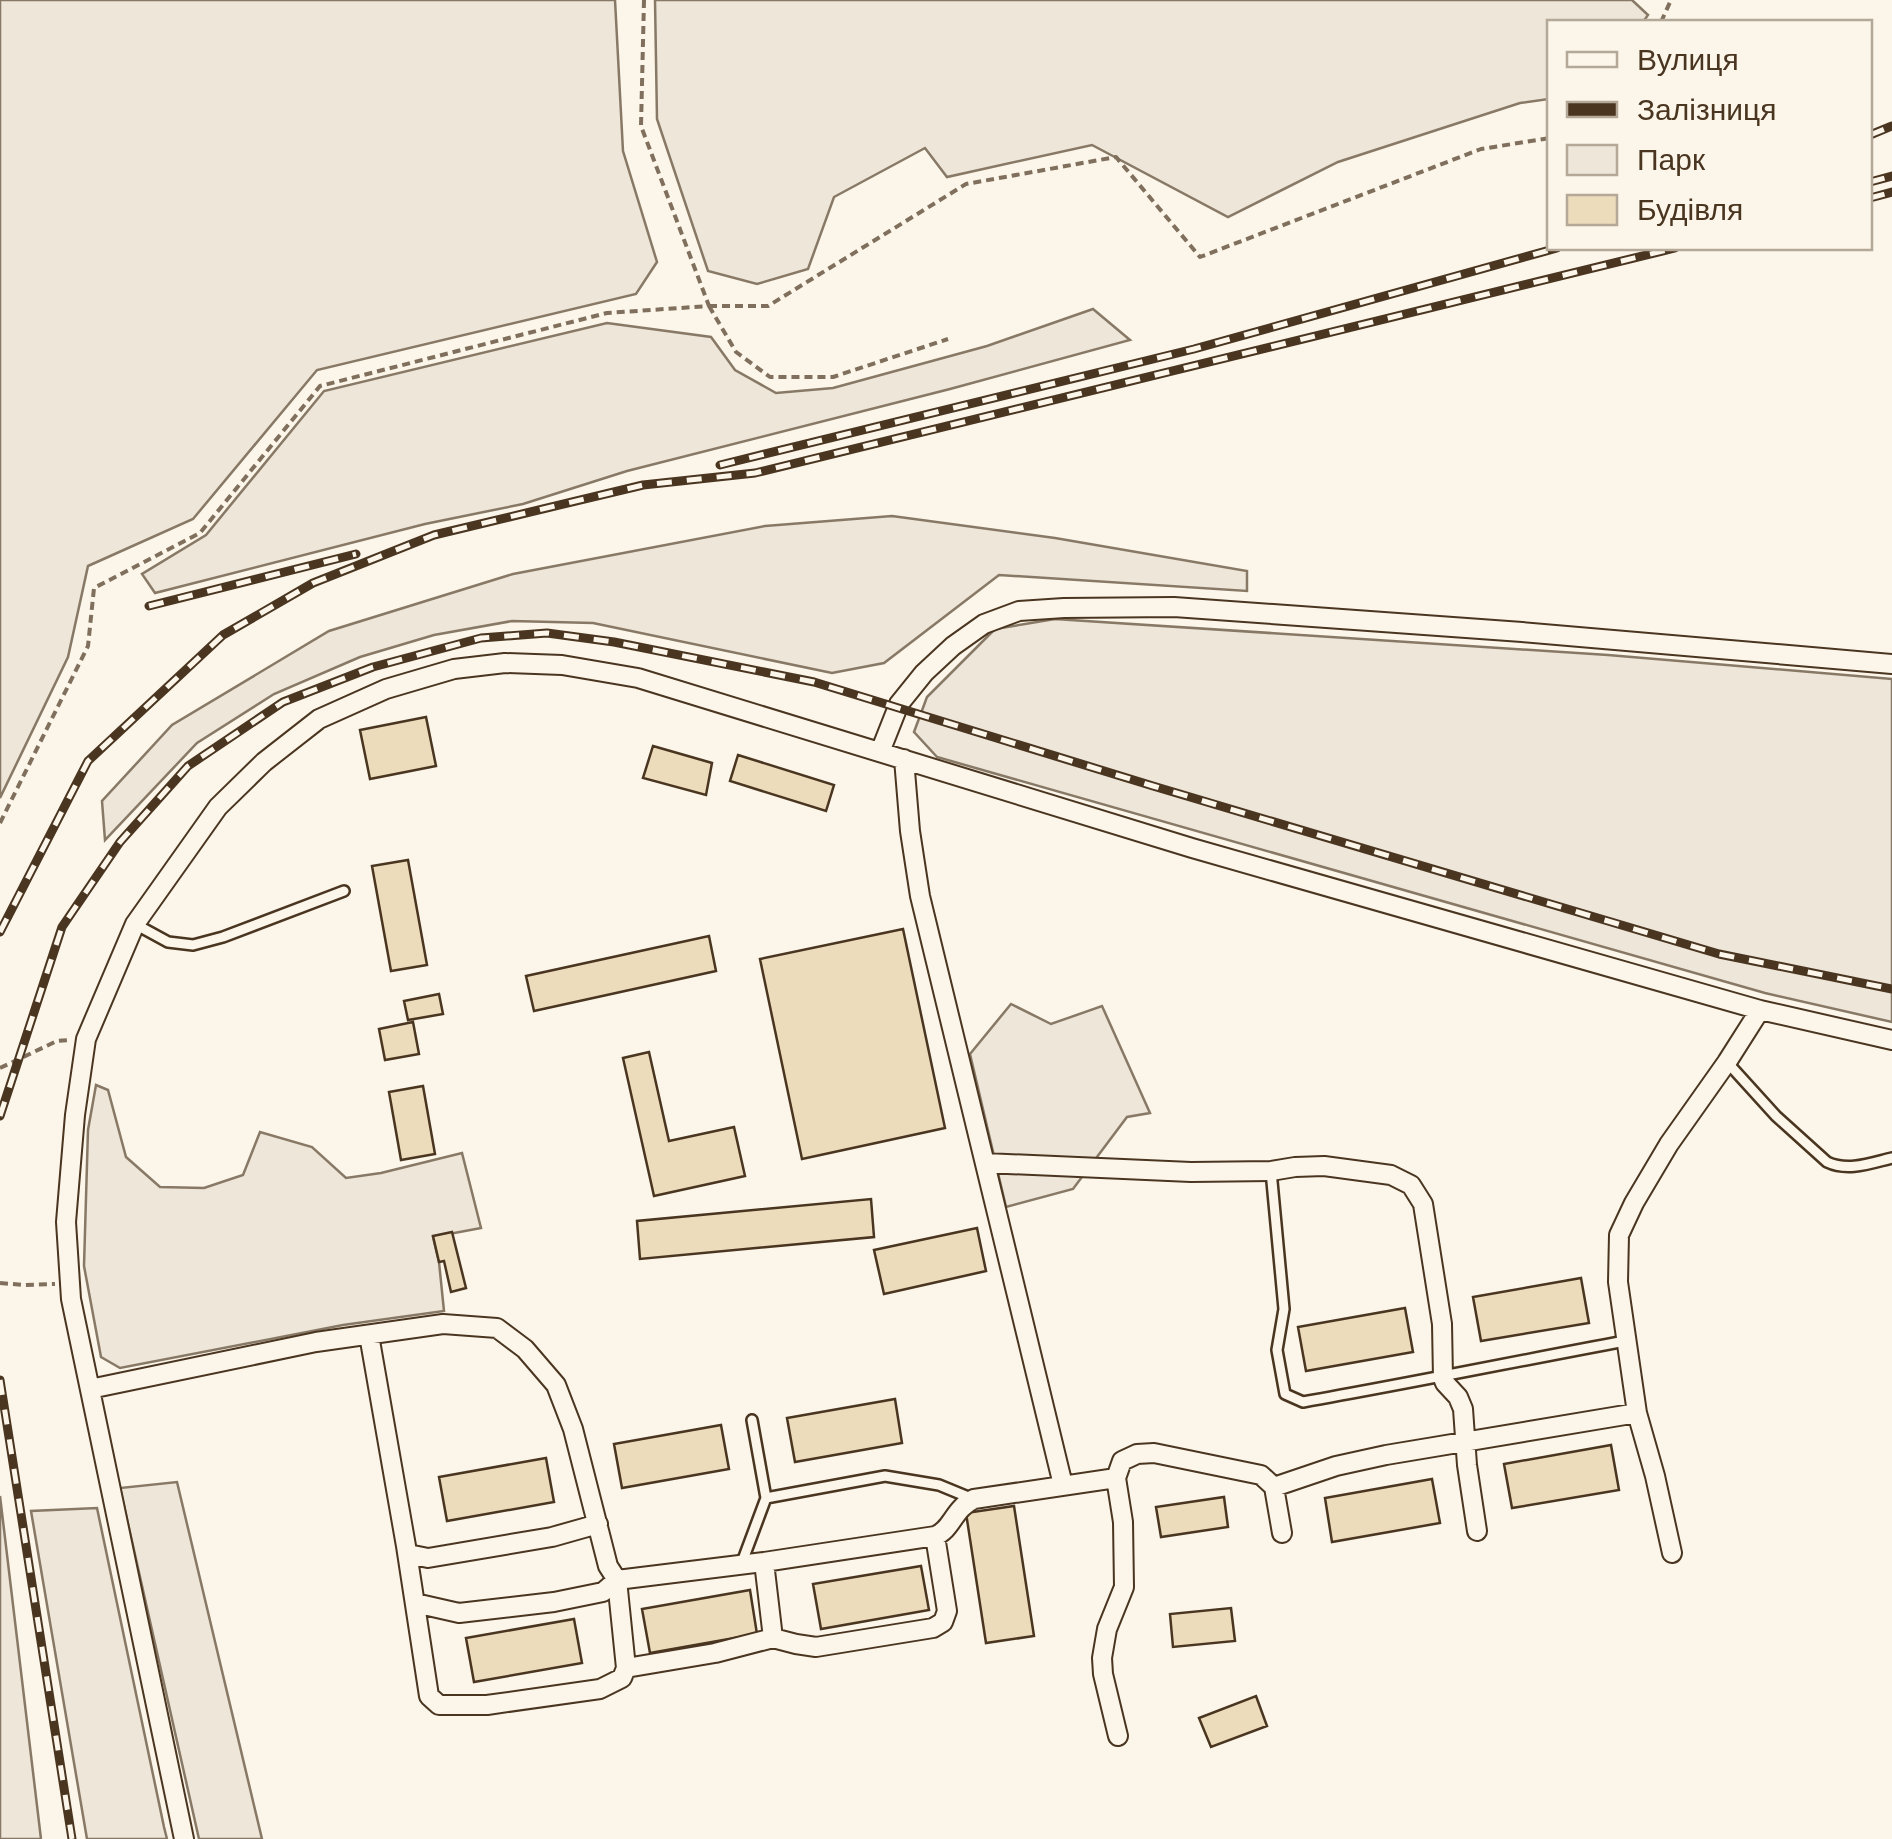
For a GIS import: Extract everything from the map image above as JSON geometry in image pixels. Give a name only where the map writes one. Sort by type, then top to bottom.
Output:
[{"type":"street","points":[[880,752],[899,704],[924,674],[984,624],[1019,611],[1174,607],[1892,664]]},
{"type":"street","points":[[184,1839],[70,1283],[66,1222],[75,1115],[86,1039],[134,924],[218,807],[264,762],[319,720],[386,689],[454,670],[505,663],[562,666],[638,678],[1192,848],[1760,1010],[1892,1040]]},
{"type":"street","points":[[904,759],[920,896],[1063,1485]]},
{"type":"street","points":[[1672,1553],[1637,1413],[1618,1282],[1620,1236],[1634,1203],[1669,1144],[1760,1010]]},
{"type":"street","points":[[985,1164],[1190,1172],[1324,1166],[1391,1175],[1411,1185],[1423,1204],[1442,1324],[1443,1378],[1464,1409],[1477,1531]]},
{"type":"street","points":[[90,1390],[316,1342],[443,1324],[497,1328],[525,1348],[556,1385],[572,1429],[608,1566],[617,1580],[626,1668],[622,1678],[600,1689],[487,1705],[439,1705],[429,1696],[369,1335]]},
{"type":"street","points":[[1274,1487],[1336,1466],[1637,1413]]},
{"type":"street","points":[[1118,1736],[1102,1658],[1124,1587],[1123,1522],[1116,1478],[1122,1461],[1137,1454],[1154,1453],[1261,1475],[1274,1487],[1282,1533]]},
{"type":"street","points":[[415,1603],[459,1613],[554,1602],[603,1592],[617,1580],[935,1536],[943,1533],[964,1504],[974,1500],[1116,1478]]},
{"type":"street","points":[[408,1554],[428,1558],[552,1537],[598,1524]]},
{"type":"street","points":[[626,1668],[773,1638],[816,1646],[933,1628],[943,1622],[946,1611],[935,1536]]},
{"type":"street","points":[[764,1562],[773,1638]]},
{"type":"lane","points":[[134,924],[168,942],[193,946],[344,891]]},
{"type":"lane","points":[[1727,1062],[1776,1116],[1827,1162],[1837,1167],[1854,1166],[1892,1158]]},
{"type":"lane","points":[[1271,1171],[1284,1309],[1277,1350],[1284,1394],[1303,1402],[1626,1341]]},
{"type":"lane","points":[[741,1565],[766,1498],[752,1420]]},
{"type":"lane","points":[[766,1498],[885,1476],[938,1484],[974,1500]]},
{"type":"path","points":[[644,0],[642,126],[709,306],[736,352],[770,377],[832,377],[948,339]]},
{"type":"path","points":[[0,823],[88,646],[94,588],[200,534],[320,386],[607,313],[768,306],[966,184],[1116,158],[1200,257],[1481,149],[1547,138]]},
{"type":"path","points":[[0,1068],[57,1041],[86,1039]]},
{"type":"path","points":[[0,1283],[70,1283]]},
{"type":"green space","points":[[0,0],[615,0],[623,151],[657,262],[636,294],[317,370],[193,519],[88,566],[68,657],[0,798]]},
{"type":"green space","points":[[655,0],[1632,0],[1648,15],[1644,20],[1547,20],[1547,99],[1520,103],[1338,162],[1228,217],[1092,145],[947,177],[925,148],[834,197],[808,269],[757,284],[708,271],[657,119]]},
{"type":"green space","points":[[1093,309],[1130,340],[627,471],[523,504],[425,524],[155,593],[142,574],[206,535],[324,391],[607,323],[711,337],[735,370],[776,393],[833,388],[987,346]]},
{"type":"green space","points":[[892,516],[1055,538],[1247,571],[1247,591],[999,575],[884,663],[832,673],[593,623],[512,621],[434,635],[360,657],[274,694],[197,743],[105,840],[102,801],[172,725],[329,631],[513,574],[765,526]]},
{"type":"green space","points":[[1055,619],[1608,655],[1892,679],[1892,1022],[1765,993],[937,757],[914,732],[927,697],[995,629]]},
{"type":"green space","points":[[1011,1004],[1051,1024],[1102,1006],[1150,1113],[1127,1117],[1073,1189],[1006,1207],[970,1054]]},
{"type":"green space","points":[[96,1085],[108,1090],[126,1157],[160,1187],[204,1188],[243,1175],[260,1132],[312,1147],[346,1178],[462,1153],[481,1228],[433,1237],[444,1311],[343,1325],[120,1368],[101,1357],[84,1266],[88,1130]]},
{"type":"green space","points":[[177,1482],[262,1839],[199,1839],[120,1488]]},
{"type":"green space","points":[[0,1496],[41,1839],[0,1839]]},
{"type":"green space","points":[[97,1508],[167,1839],[87,1839],[31,1511]]},
{"type":"building","points":[[426,717],[436,766],[370,779],[360,730]]},
{"type":"building","points":[[653,746],[712,763],[706,795],[643,778]]},
{"type":"building","points":[[738,755],[834,785],[826,811],[730,781]]},
{"type":"building","points":[[408,860],[427,965],[391,971],[372,866]]},
{"type":"building","points":[[903,929],[945,1128],[802,1159],[760,959]]},
{"type":"building","points":[[709,936],[716,971],[534,1011],[526,976]]},
{"type":"building","points":[[439,994],[443,1014],[408,1020],[404,1001]]},
{"type":"building","points":[[413,1022],[419,1054],[385,1060],[379,1029]]},
{"type":"building","points":[[649,1052],[669,1141],[734,1127],[745,1176],[654,1196],[623,1058]]},
{"type":"building","points":[[423,1086],[435,1154],[401,1160],[389,1092]]},
{"type":"building","points":[[871,1199],[874,1237],[640,1259],[637,1221]]},
{"type":"building","points":[[977,1228],[986,1271],[884,1294],[874,1250]]},
{"type":"building","points":[[452,1232],[466,1288],[451,1292],[433,1236]]},
{"type":"building","points":[[1581,1278],[1589,1323],[1481,1341],[1473,1297]]},
{"type":"building","points":[[1405,1308],[1413,1352],[1306,1371],[1298,1327]]},
{"type":"building","points":[[895,1399],[902,1443],[795,1462],[787,1418]]},
{"type":"building","points":[[721,1425],[729,1469],[622,1488],[614,1444]]},
{"type":"building","points":[[1611,1445],[1619,1490],[1512,1508],[1504,1464]]},
{"type":"building","points":[[546,1458],[554,1502],[447,1521],[439,1477]]},
{"type":"building","points":[[1432,1479],[1440,1523],[1332,1542],[1325,1498]]},
{"type":"building","points":[[1224,1497],[1228,1527],[1161,1537],[1156,1507]]},
{"type":"building","points":[[1014,1506],[1034,1636],[986,1643],[966,1513]]},
{"type":"building","points":[[921,1566],[929,1610],[821,1629],[813,1584]]},
{"type":"building","points":[[750,1590],[757,1634],[650,1653],[642,1609]]},
{"type":"building","points":[[1231,1608],[1235,1641],[1173,1647],[1170,1614]]},
{"type":"building","points":[[574,1619],[582,1663],[474,1682],[466,1638]]},
{"type":"building","points":[[1256,1696],[1267,1726],[1211,1747],[1199,1718]]},
{"type":"railway","points":[[1872,134],[1892,126]]},
{"type":"railway","points":[[1872,181],[1892,176]]},
{"type":"railway","points":[[1872,197],[1892,192]]},
{"type":"railway","points":[[720,465],[1194,349],[1550,250]]},
{"type":"railway","points":[[0,932],[88,761],[223,635],[313,583],[434,535],[643,485],[755,473],[1667,250]]},
{"type":"railway","points":[[149,606],[356,554]]},
{"type":"railway","points":[[0,1116],[62,927],[120,842],[188,766],[283,702],[373,667],[481,638],[547,633],[614,642],[814,682],[1719,954],[1892,989]]},
{"type":"railway","points":[[0,1380],[72,1839]]}]
